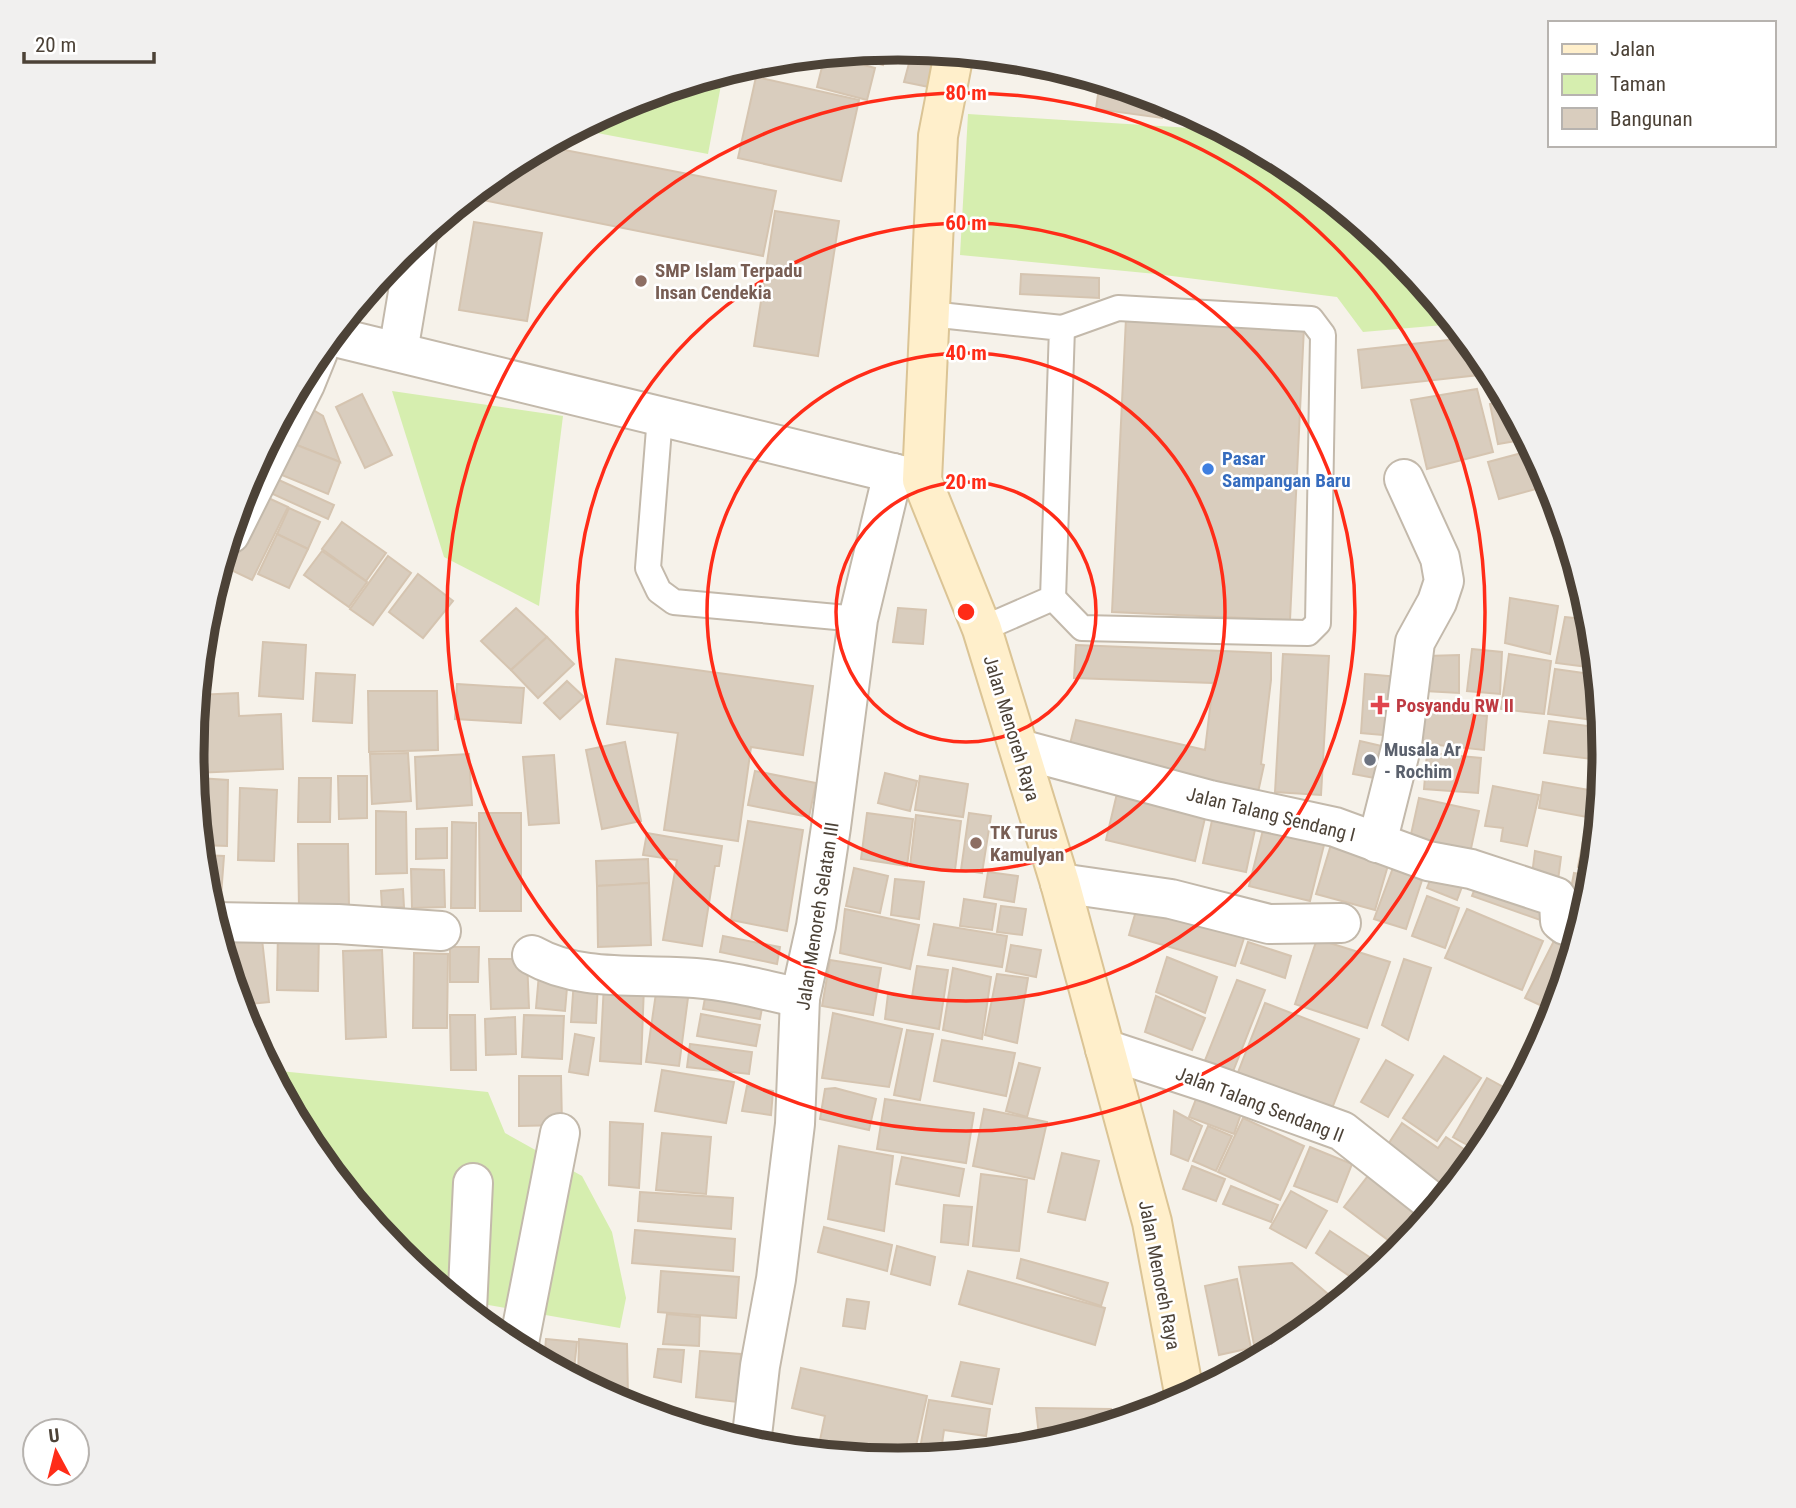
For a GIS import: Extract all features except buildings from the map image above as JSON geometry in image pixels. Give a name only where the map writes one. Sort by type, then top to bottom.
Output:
[{"type":"main road","name":"Jalan Menoreh Raya","points":[[952,62],[938,136],[930,314],[908,477],[982,629],[1020,749],[1060,883],[1152,1222],[1183,1387]]},
{"type":"street","points":[[398,352],[414,256]]},
{"type":"street","points":[[342,339],[908,477]]},
{"type":"street","name":"Jalan Menoreh Selatan III","points":[[752,1433],[760,1366],[776,1279],[795,1124],[800,998],[816,926],[858,619],[908,477]]},
{"type":"street","points":[[1377,842],[1402,744],[1415,642],[1437,602],[1444,581],[1440,558],[1404,479]]},
{"type":"street","name":"Jalan Talang Sendang I","points":[[1020,749],[1210,800],[1335,827],[1428,861],[1471,869],[1556,897],[1560,920],[1571,926]]},
{"type":"street","points":[[1060,883],[1171,899],[1269,925],[1341,923]]},
{"type":"street","points":[[224,922],[338,924],[441,931]]},
{"type":"street","points":[[531,955],[552,966],[573,972],[693,978],[736,983],[800,998]]},
{"type":"street","name":"Jalan Talang Sendang II","points":[[1105,1049],[1342,1131],[1430,1200]]},
{"type":"street","points":[[520,1336],[560,1133]]},
{"type":"street","points":[[468,1299],[473,1183]]},
{"type":"lane","points":[[930,314],[1062,328],[1118,308],[1311,319],[1323,334],[1318,623],[1308,634],[1082,628],[1053,598],[1062,328]]},
{"type":"lane","points":[[660,416],[648,568],[659,591],[674,602],[858,619]]},
{"type":"lane","points":[[982,629],[1053,598]]},
{"type":"green space","points":[[715,84],[721,85],[708,154],[590,132],[632,112]]},
{"type":"green space","points":[[968,114],[1200,129],[1245,153],[1321,203],[1389,263],[1444,325],[1363,332],[1337,297],[1156,274],[960,255]]},
{"type":"green space","points":[[392,391],[563,416],[539,606],[444,557]]},
{"type":"green space","points":[[281,1071],[488,1092],[505,1133],[582,1176],[612,1232],[626,1298],[620,1328],[471,1302],[407,1245],[347,1177],[321,1140]]},
{"type":"place","name":"SMP Islam Terpadu Insan Cendekia","points":[[641,281]]},
{"type":"place","name":"Pasar Sampangan Baru","points":[[1208,469]]},
{"type":"place","name":"Posyandu RW II","points":[[1380,705]]},
{"type":"place","name":"Musala Ar - Rochim","points":[[1370,760]]},
{"type":"place","name":"TK Turus Kamulyan","points":[[976,843]]}]
